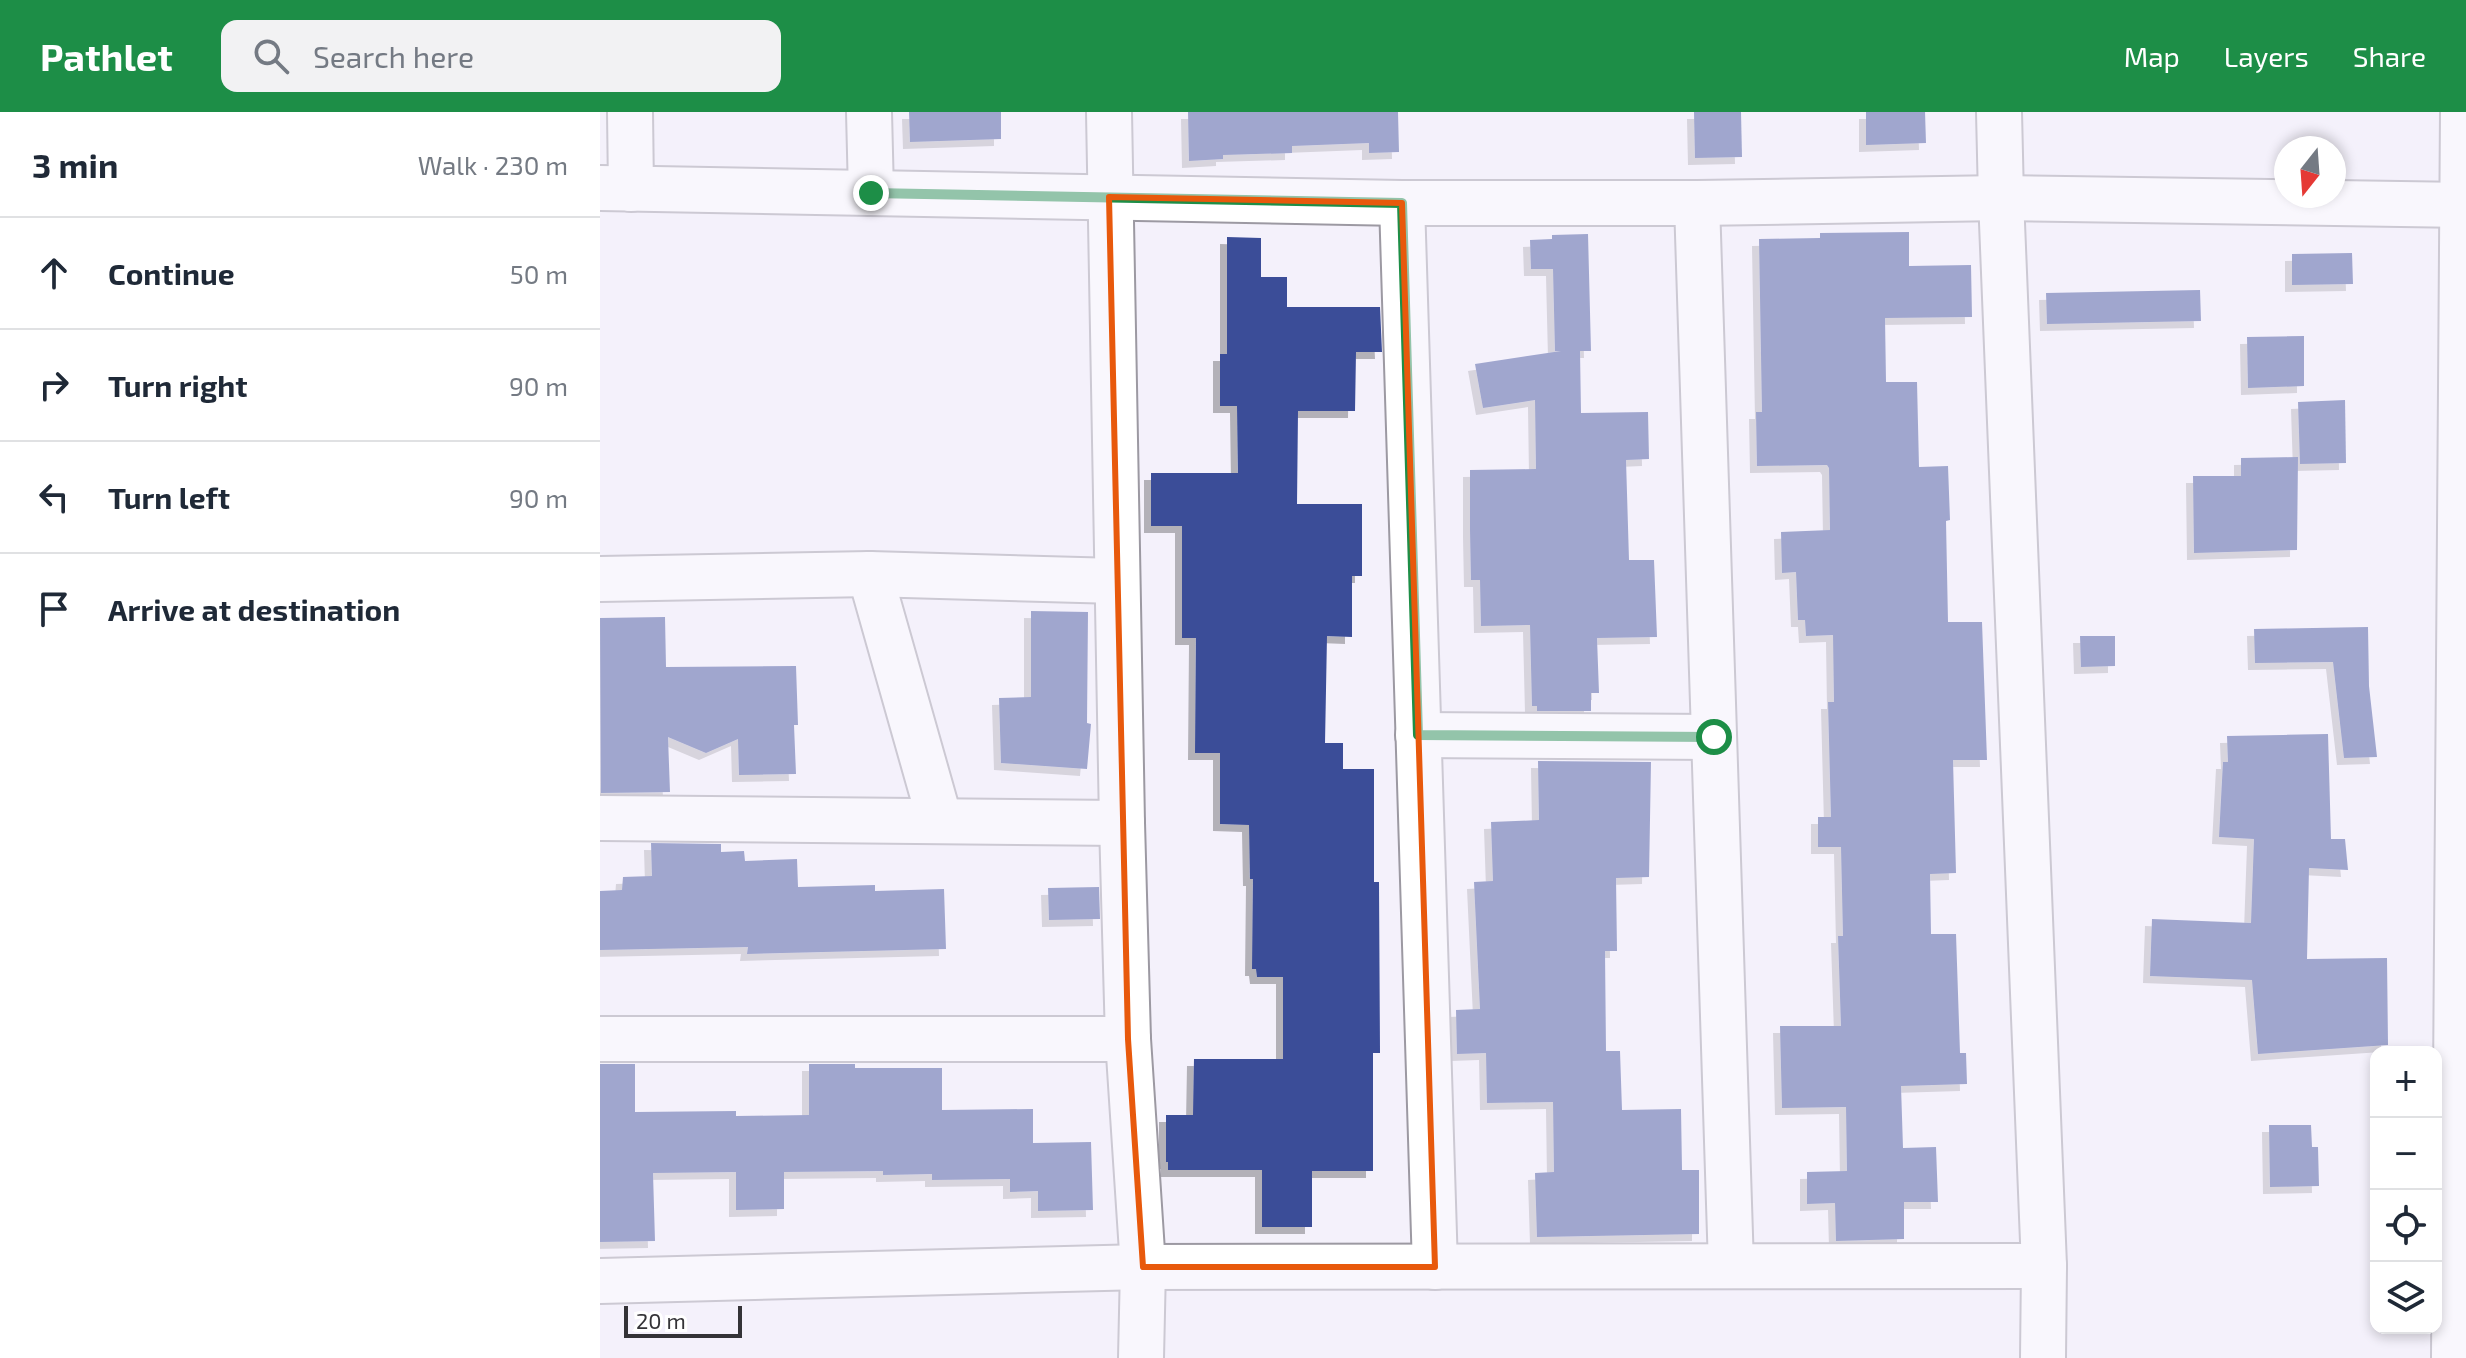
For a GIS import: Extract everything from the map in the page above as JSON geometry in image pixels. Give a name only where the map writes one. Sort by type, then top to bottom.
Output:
[{"type":"street","points":[[630,112],[616,188],[1402,203],[1697,203],[2001,198],[2464,205]]},
{"type":"street","points":[[869,112],[871,193]]},
{"type":"street","points":[[1109,112],[1122,823],[1128,1039],[1143,1267],[1141,1358]]},
{"type":"street","points":[[1999,112],[2044,1266],[2043,1358]]},
{"type":"street","points":[[2454,1358],[2460,1302],[2463,112]]},
{"type":"street","points":[[1402,203],[1435,1267]]},
{"type":"street","points":[[1697,203],[1731,1266]]},
{"type":"street","points":[[600,579],[870,574],[1117,581]]},
{"type":"street","points":[[870,574],[940,821]]},
{"type":"street","points":[[1418,735],[1714,737]]},
{"type":"street","points":[[600,818],[1122,823]]},
{"type":"street","points":[[600,1039],[1128,1039]]},
{"type":"street","points":[[600,1281],[1143,1267],[2044,1266]]},
{"type":"highlighted area","points":[[1109,197],[1402,203],[1435,1267],[1143,1267],[1128,1039]]},
{"type":"building","points":[[909,112],[1001,112],[1001,139],[910,142]]},
{"type":"building","points":[[1188,112],[1398,112],[1399,152],[1369,153],[1369,143],[1292,146],[1292,153],[1223,155],[1223,159],[1189,161]]},
{"type":"building","points":[[1694,112],[1741,112],[1742,157],[1695,158]]},
{"type":"building","points":[[1866,112],[1925,112],[1926,143],[1866,145]]},
{"type":"building","points":[[1909,232],[1909,266],[1971,265],[1972,317],[1885,318],[1886,382],[1917,382],[1919,467],[1948,466],[1948,622],[1982,622],[1987,760],[1953,760],[1956,873],[1930,874],[1931,934],[1956,934],[1960,1053],[1966,1053],[1967,1084],[1901,1086],[1903,1148],[1936,1147],[1938,1202],[1904,1202],[1904,1239],[1836,1241],[1835,1203],[1807,1204],[1807,1172],[1847,1171],[1846,1107],[1782,1108],[1780,1026],[1841,1026],[1838,936],[1843,936],[1841,847],[1818,847],[1818,817],[1831,817],[1828,702],[1834,702],[1833,635],[1806,636],[1805,620],[1798,620],[1796,572],[1782,573],[1781,532],[1830,530],[1829,468],[1827,465],[1757,466],[1756,412],[1762,412],[1759,239],[1820,238],[1820,233]]},
{"type":"building","points":[[1588,234],[1591,351],[1580,351],[1581,413],[1648,412],[1649,459],[1626,460],[1629,560],[1654,560],[1657,637],[1597,638],[1599,693],[1591,693],[1591,711],[1537,711],[1537,706],[1532,706],[1530,625],[1481,626],[1480,580],[1471,580],[1470,530],[1470,470],[1536,469],[1535,400],[1483,408],[1475,364],[1561,351],[1555,351],[1553,269],[1531,269],[1530,240],[1552,239],[1552,235]]},
{"type":"building","points":[[1227,237],[1261,238],[1261,277],[1287,277],[1287,307],[1380,307],[1382,352],[1356,352],[1355,411],[1298,411],[1297,504],[1362,504],[1362,576],[1352,576],[1352,637],[1327,636],[1325,743],[1343,743],[1343,769],[1374,769],[1374,882],[1379,882],[1380,1053],[1373,1053],[1373,1171],[1312,1171],[1312,1227],[1262,1227],[1262,1170],[1168,1170],[1166,1162],[1166,1115],[1193,1115],[1194,1059],[1283,1059],[1283,977],[1257,977],[1256,969],[1252,969],[1253,879],[1250,879],[1249,825],[1220,824],[1220,753],[1195,753],[1196,638],[1182,638],[1182,526],[1151,526],[1151,473],[1238,473],[1237,406],[1220,406],[1220,354],[1227,354]]},
{"type":"building","points":[[2352,253],[2353,284],[2292,285],[2292,254]]},
{"type":"building","points":[[2200,290],[2201,321],[2047,324],[2046,293]]},
{"type":"building","points":[[2304,336],[2304,386],[2248,388],[2247,337]]},
{"type":"building","points":[[2345,400],[2346,463],[2300,464],[2298,402]]},
{"type":"building","points":[[2298,457],[2297,550],[2194,553],[2193,476],[2241,476],[2241,458]]},
{"type":"building","points":[[1031,611],[1088,612],[1087,723],[1091,724],[1087,769],[1001,763],[999,698],[1031,697]]},
{"type":"building","points":[[665,617],[666,667],[796,666],[796,774],[739,775],[738,739],[706,753],[668,737],[670,792],[601,793],[600,618]]},
{"type":"building","points":[[2368,627],[2369,686],[2377,757],[2344,758],[2333,662],[2255,663],[2254,629]]},
{"type":"building","points":[[2080,636],[2115,636],[2115,666],[2081,667]]},
{"type":"building","points":[[2328,734],[2331,839],[2345,839],[2348,870],[2309,868],[2307,959],[2387,958],[2388,1045],[2258,1054],[2252,980],[2150,976],[2152,919],[2251,923],[2254,839],[2219,837],[2223,762],[2228,762],[2227,736]]},
{"type":"building","points":[[1538,761],[1651,762],[1649,877],[1616,878],[1617,951],[1605,951],[1606,1051],[1620,1051],[1622,1110],[1681,1109],[1682,1170],[1699,1170],[1699,1234],[1537,1237],[1535,1173],[1554,1172],[1553,1102],[1487,1103],[1486,1053],[1457,1054],[1456,1010],[1480,1009],[1474,882],[1493,881],[1491,822],[1539,820]]},
{"type":"building","points":[[651,843],[721,844],[721,852],[744,851],[745,861],[797,859],[798,887],[875,885],[875,891],[944,889],[946,949],[747,954],[748,947],[600,950],[600,891],[622,890],[623,877],[652,876]]},
{"type":"building","points":[[1099,887],[1100,919],[1049,920],[1048,888]]},
{"type":"building","points":[[600,1064],[635,1064],[635,1112],[736,1111],[736,1116],[809,1115],[809,1064],[855,1064],[855,1068],[942,1068],[942,1110],[1033,1109],[1033,1143],[1091,1142],[1093,1210],[1038,1211],[1038,1191],[1010,1192],[1010,1179],[932,1180],[932,1174],[883,1175],[883,1171],[784,1172],[784,1209],[736,1210],[736,1172],[653,1173],[655,1241],[600,1242]]},
{"type":"building","points":[[2269,1125],[2311,1125],[2312,1147],[2318,1147],[2319,1186],[2270,1187]]},
{"type":"route","points":[[871,193],[1402,203],[1418,735],[1714,737]]}]
